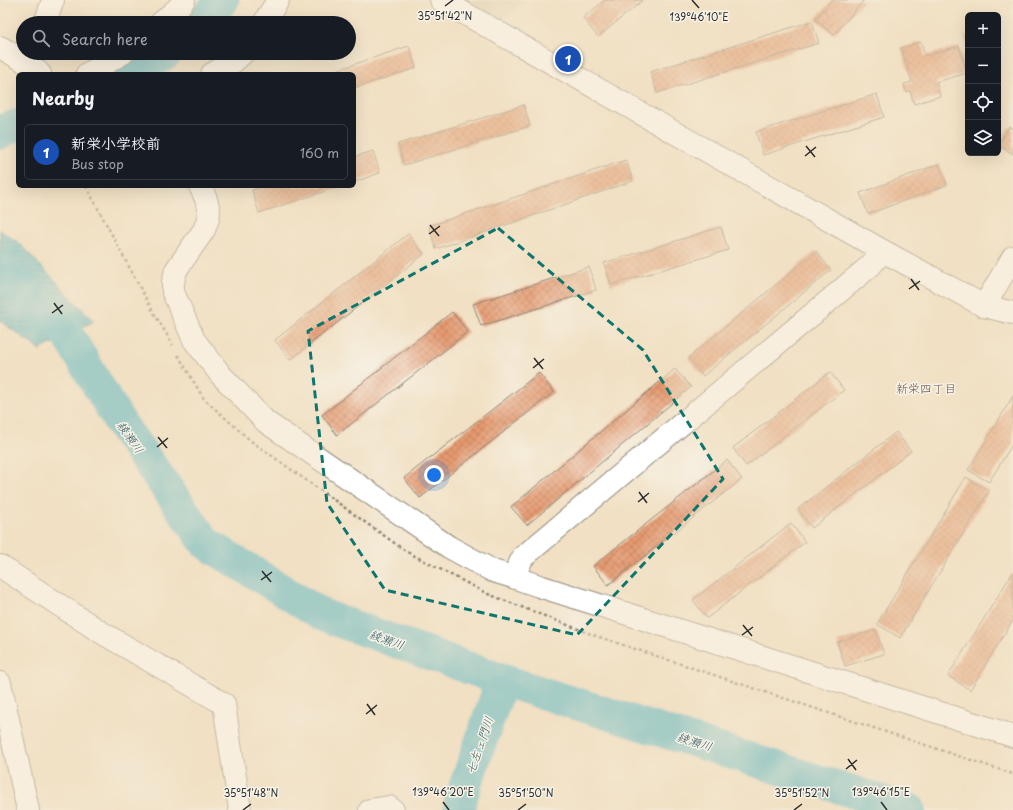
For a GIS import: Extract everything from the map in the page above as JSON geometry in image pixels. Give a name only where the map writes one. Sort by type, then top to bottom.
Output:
[{"type":"street","points":[[48,16],[53,0]]},
{"type":"street","points":[[169,16],[184,0]]},
{"type":"street","points":[[268,16],[278,0]]},
{"type":"street","points":[[441,0],[883,251],[984,306],[1013,313]]},
{"type":"street","points":[[0,47],[16,55]]},
{"type":"street","points":[[90,72],[111,60]]},
{"type":"street","points":[[216,72],[235,60]]},
{"type":"street","points":[[201,188],[209,211],[208,219],[204,230],[176,270],[173,282],[173,292],[194,340],[221,376],[266,422],[449,548],[493,571],[513,576],[539,586],[1013,736]]},
{"type":"street","points":[[513,576],[523,557],[870,266],[883,251]]},
{"type":"street","points":[[984,306],[1013,257]]},
{"type":"street","points":[[0,566],[99,631],[224,704],[240,810]]},
{"type":"street","points":[[0,683],[28,810]]},
{"type":"street","points":[[370,810],[389,807],[394,810]]},
{"type":"path","points":[[87,188],[151,308],[174,347]]},
{"type":"path","points":[[177,354],[204,399],[251,441],[407,552],[488,594],[596,636],[1013,774]]},
{"type":"highlighted area","points":[[498,228],[643,350],[723,479],[577,635],[385,590],[327,503],[308,331]]},
{"type":"shaded area","points":[[467,0],[526,0],[501,20]]},
{"type":"water","points":[[0,230],[19,243],[94,321],[40,350],[0,321]]},
{"type":"building","points":[[605,0],[643,0],[598,37],[583,18]]},
{"type":"building","points":[[832,0],[864,0],[834,35],[815,19]]},
{"type":"building","points":[[812,21],[819,43],[657,93],[650,72]]},
{"type":"building","points":[[921,42],[925,56],[959,46],[965,66],[965,74],[936,82],[940,96],[914,104],[910,91],[906,92],[904,84],[912,82],[901,48]]},
{"type":"building","points":[[409,46],[416,68],[356,87],[356,72],[331,72]]},
{"type":"building","points":[[877,94],[884,117],[763,155],[756,132]]},
{"type":"building","points":[[524,105],[530,126],[404,165],[398,144]]},
{"type":"building","points":[[1009,127],[1013,129],[1013,154],[1001,147],[1001,140]]},
{"type":"building","points":[[373,151],[380,173],[356,181],[356,156]]},
{"type":"building","points":[[626,160],[633,181],[436,249],[429,226]]},
{"type":"building","points":[[939,164],[947,185],[868,214],[860,193]]},
{"type":"building","points":[[258,188],[335,188],[259,213],[252,190]]},
{"type":"building","points":[[721,227],[728,250],[611,285],[604,263]]},
{"type":"building","points":[[408,234],[424,254],[290,360],[275,340]]},
{"type":"building","points":[[816,251],[831,270],[703,376],[688,358]]},
{"type":"building","points":[[589,267],[596,290],[481,326],[473,304]]},
{"type":"building","points":[[452,312],[468,332],[337,435],[322,415]]},
{"type":"building","points":[[675,369],[691,387],[527,525],[511,507]]},
{"type":"building","points":[[830,372],[844,390],[746,466],[733,448]]},
{"type":"building","points":[[539,373],[554,392],[420,498],[404,478]]},
{"type":"building","points":[[1013,396],[1013,443],[989,482],[968,470]]},
{"type":"building","points":[[896,432],[911,451],[812,528],[798,509]]},
{"type":"building","points":[[727,460],[742,479],[608,585],[593,566]]},
{"type":"building","points":[[966,477],[989,491],[900,638],[877,624]]},
{"type":"building","points":[[791,523],[805,542],[707,618],[693,600]]},
{"type":"building","points":[[1013,572],[1013,620],[970,690],[948,676]]},
{"type":"building","points":[[876,630],[884,654],[845,666],[837,642]]},
{"type":"waterway","points":[[208,16],[223,0]]},
{"type":"waterway","points":[[134,72],[154,60]]},
{"type":"waterway","points":[[0,133],[16,126]]},
{"type":"waterway","name":"綾瀬川","points":[[0,270],[61,324],[121,424],[206,543],[322,615],[502,680],[910,810]]},
{"type":"waterway","name":"七左ェ門川","points":[[460,810],[460,801],[502,680]]},
{"type":"place","name":"新栄小学校前","points":[[568,59]]},
{"type":"district","name":"新栄四丁目","points":[[926,388]]}]
